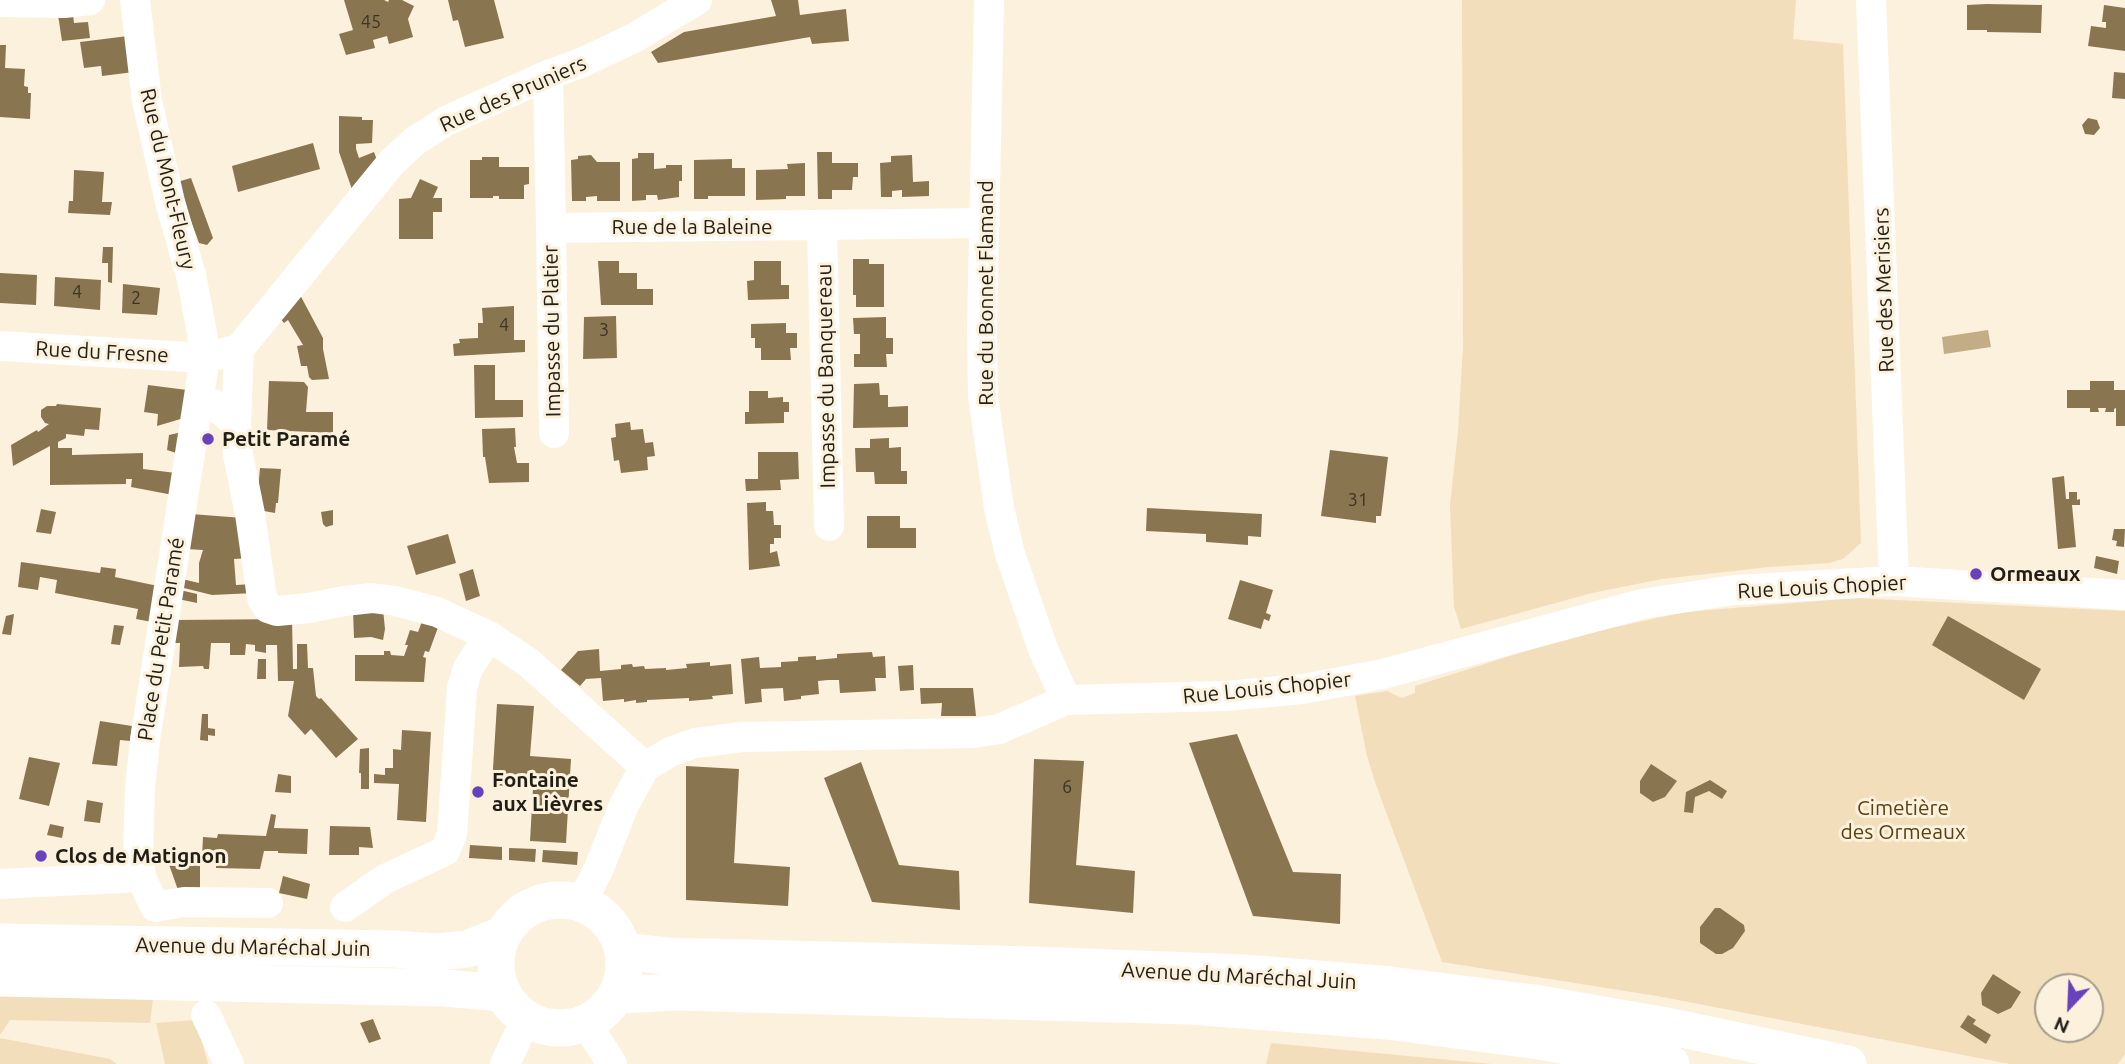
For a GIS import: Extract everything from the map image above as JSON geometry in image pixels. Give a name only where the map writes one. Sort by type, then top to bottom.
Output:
[{"type":"main road","points":[[566,900],[582,904],[596,911],[608,922],[617,936],[623,951],[623,974],[617,995],[604,1012],[586,1023],[562,1029],[549,1028],[514,1006],[497,979],[497,949],[502,935],[517,917],[536,904],[566,900]]},
{"type":"main road","name":"Avenue du Maréchal Juin","points":[[0,942],[436,952],[467,949],[502,935]]},
{"type":"main road","name":"Avenue du Maréchal Juin","points":[[623,951],[666,956],[1245,973],[1391,985],[1534,1003],[1672,1027],[1848,1064]]},
{"type":"main road","name":"Avenue du Maréchal Juin","points":[[0,978],[445,988],[514,1006]]},
{"type":"main road","name":"Avenue du Maréchal Juin","points":[[617,995],[678,992],[1190,1006],[1387,1021],[1539,1041],[1671,1064]]},
{"type":"street","points":[[0,2],[64,3],[90,0]]},
{"type":"street","name":"Rue du Mont-Fleury","points":[[135,0],[147,101],[170,202],[191,275],[205,358]]},
{"type":"street","name":"Rue des Pruniers","points":[[239,349],[392,162],[415,141],[446,121],[634,38],[697,0]]},
{"type":"street","name":"Rue du Bonnet Flamand","points":[[989,0],[982,330],[984,396],[999,508],[1010,554],[1043,649],[1066,700]]},
{"type":"street","name":"Rue des Merisiers","points":[[1871,0],[1894,581]]},
{"type":"street","points":[[548,75],[551,228]]},
{"type":"street","name":"Rue de la Baleine","points":[[551,228],[985,223]]},
{"type":"street","name":"Impasse du Banquereau","points":[[822,226],[829,526]]},
{"type":"street","name":"Impasse du Platier","points":[[551,228],[554,433]]},
{"type":"street","name":"Rue du Fresne","points":[[0,346],[205,358]]},
{"type":"street","points":[[205,358],[239,349],[236,423],[238,455],[262,598],[268,608],[277,611],[372,598],[437,612],[489,636],[529,663],[645,766],[624,805],[582,904]]},
{"type":"street","name":"Place du Petit Paramé","points":[[141,877],[138,852],[145,740],[205,358]]},
{"type":"street","points":[[199,403],[213,404],[236,423]]},
{"type":"street","name":"Rue Louis Chopier","points":[[645,766],[682,747],[719,739],[974,733],[999,729],[1066,700],[1225,696],[1303,689],[1383,674],[1642,604],[1734,590],[1894,581],[2125,595]]},
{"type":"street","points":[[345,907],[385,879],[445,851],[452,834],[462,688],[468,668],[489,636]]},
{"type":"street","points":[[0,884],[141,877],[155,907],[184,902],[268,903]]},
{"type":"street","points":[[505,1064],[514,1006]]},
{"type":"street","points":[[206,1015],[229,1064]]},
{"type":"street","points":[[586,1023],[612,1064]]},
{"type":"green space","points":[[1462,0],[1796,0],[1793,39],[1843,44],[1861,543],[1843,559],[1829,563],[1662,579],[1592,593],[1461,629],[1454,607],[1450,505],[1463,347]]},
{"type":"green space","name":"Cimetière des Ormeaux","points":[[1855,598],[2125,611],[2125,1054],[2118,1064],[2010,1064],[1657,996],[1442,962],[1376,785],[1355,696],[1387,691],[1402,698],[1415,693],[1415,686],[1570,637],[1685,612]]},
{"type":"green space","points":[[0,993],[153,998],[150,1023],[10,1020],[0,1035]]},
{"type":"green space","points":[[196,1020],[208,1064],[165,1064],[156,1023]]},
{"type":"green space","points":[[0,1038],[110,1059],[117,1064],[0,1064]]},
{"type":"green space","points":[[1271,1043],[1492,1064],[1266,1064]]},
{"type":"shaded area","points":[[1988,330],[1991,347],[1944,354],[1942,337]]},
{"type":"building","points":[[344,0],[402,0],[414,6],[408,19],[413,37],[389,44],[387,36],[373,40],[375,48],[346,55],[339,34],[353,30]]},
{"type":"building","points":[[448,0],[494,0],[504,38],[465,47],[458,20],[453,21]]},
{"type":"building","points":[[771,0],[798,0],[800,15],[846,9],[849,41],[812,44],[810,37],[658,63],[651,52],[684,32],[776,16]]},
{"type":"building","points":[[1967,5],[2042,5],[2041,33],[1967,30]]},
{"type":"building","points":[[2104,5],[2125,8],[2125,51],[2088,46],[2091,26],[2106,28],[2106,22],[2102,22]]},
{"type":"building","points":[[73,14],[74,23],[88,22],[90,38],[62,41],[58,15]]},
{"type":"building","points":[[128,36],[134,72],[102,76],[101,66],[84,68],[80,42]]},
{"type":"building","points":[[0,45],[6,45],[5,68],[25,69],[24,86],[28,87],[28,93],[31,93],[30,119],[0,117]]},
{"type":"building","points":[[2114,72],[2125,73],[2125,99],[2112,98]]},
{"type":"building","points":[[339,116],[373,120],[372,143],[356,144],[356,149],[359,158],[374,152],[378,163],[355,198],[339,152]]},
{"type":"building","points":[[2088,118],[2097,120],[2100,128],[2094,135],[2085,134],[2082,125]]},
{"type":"building","points":[[313,143],[320,169],[238,192],[232,166]]},
{"type":"building","points":[[817,152],[832,152],[832,163],[858,163],[858,177],[853,177],[852,190],[832,190],[832,199],[818,199]]},
{"type":"building","points":[[638,153],[654,153],[654,169],[666,168],[666,165],[682,165],[679,197],[658,200],[657,195],[646,195],[646,200],[632,201],[632,159],[638,158]]},
{"type":"building","points":[[591,155],[597,162],[620,162],[620,201],[597,201],[597,196],[586,197],[586,201],[572,201],[571,160],[578,159],[578,156]]},
{"type":"building","points":[[912,155],[913,182],[929,181],[929,196],[902,197],[902,190],[892,191],[892,197],[881,197],[880,163],[891,162],[891,156]]},
{"type":"building","points":[[482,157],[499,157],[499,167],[529,167],[529,184],[524,185],[524,199],[499,199],[499,196],[470,198],[470,160],[482,160]]},
{"type":"building","points":[[732,159],[732,168],[745,168],[745,196],[708,196],[708,199],[694,199],[694,160]]},
{"type":"building","points":[[805,163],[805,196],[756,200],[756,170],[788,169],[787,164]]},
{"type":"building","points":[[74,170],[104,172],[102,202],[112,202],[110,215],[68,213],[69,201],[73,201]]},
{"type":"building","points":[[191,178],[213,238],[207,245],[199,243],[177,182]]},
{"type":"building","points":[[420,179],[438,187],[433,198],[442,198],[442,212],[433,212],[433,239],[399,239],[399,199],[411,198]]},
{"type":"building","points":[[103,247],[113,247],[112,283],[108,282],[108,263],[102,263]]},
{"type":"building","points":[[853,259],[869,259],[869,264],[884,264],[884,307],[856,307],[856,295],[853,295]]},
{"type":"building","points":[[598,261],[619,261],[619,273],[637,273],[637,289],[653,289],[653,305],[601,305]]},
{"type":"building","points":[[754,261],[781,261],[781,285],[789,285],[789,299],[748,300],[747,281],[754,280]]},
{"type":"building","points":[[0,273],[37,275],[36,305],[0,303]]},
{"type":"building","points":[[55,277],[101,280],[100,310],[54,306]]},
{"type":"building","points":[[123,284],[160,288],[157,315],[122,313]]},
{"type":"building","points":[[298,291],[323,338],[329,379],[312,380],[309,377],[307,366],[301,366],[297,346],[303,345],[288,320],[284,323],[278,316]]},
{"type":"building","points":[[514,306],[514,340],[525,340],[525,352],[454,356],[453,344],[460,343],[459,339],[478,338],[478,323],[483,323],[482,308]]},
{"type":"building","points":[[616,316],[617,358],[583,359],[584,317]]},
{"type":"building","points":[[886,317],[886,338],[893,338],[893,354],[886,354],[887,367],[854,367],[854,354],[860,354],[860,334],[854,334],[853,318]]},
{"type":"building","points":[[786,323],[786,333],[797,333],[797,348],[790,348],[791,360],[761,360],[761,348],[755,348],[755,338],[751,338],[751,324]]},
{"type":"building","points":[[474,365],[495,365],[495,400],[523,400],[523,417],[475,418]]},
{"type":"building","points":[[269,381],[304,382],[308,387],[306,412],[333,412],[333,433],[267,430]]},
{"type":"building","points":[[2090,381],[2114,381],[2114,390],[2125,390],[2125,426],[2116,426],[2116,408],[2114,412],[2105,412],[2106,408],[2098,408],[2099,412],[2090,412],[2090,408],[2067,408],[2067,390],[2090,390]]},
{"type":"building","points":[[879,383],[880,395],[888,395],[888,407],[908,406],[908,427],[853,428],[854,384]]},
{"type":"building","points":[[148,385],[187,390],[184,418],[157,426],[158,414],[144,412]]},
{"type":"building","points":[[749,391],[768,391],[768,398],[783,397],[783,402],[789,402],[789,412],[784,412],[784,423],[745,424],[745,412],[749,412]]},
{"type":"building","points":[[57,404],[101,408],[99,430],[85,429],[84,436],[66,434],[66,438],[58,442],[58,448],[72,448],[72,455],[143,453],[143,469],[176,473],[173,495],[131,487],[132,479],[126,479],[126,484],[50,485],[50,446],[13,466],[11,445],[49,424],[41,417],[41,410]]},
{"type":"building","points":[[630,422],[631,430],[643,429],[645,443],[653,442],[655,456],[647,457],[648,470],[621,473],[619,460],[614,461],[611,438],[616,437],[615,424]]},
{"type":"building","points":[[515,428],[517,463],[529,463],[529,482],[489,483],[483,457],[482,429]]},
{"type":"building","points":[[182,432],[179,454],[167,450],[169,435]]},
{"type":"building","points":[[889,438],[889,448],[901,447],[901,471],[907,471],[907,484],[875,484],[874,472],[856,472],[855,448],[870,448],[870,439]]},
{"type":"building","points":[[1330,450],[1388,457],[1381,516],[1376,516],[1376,523],[1321,516]]},
{"type":"building","points":[[758,452],[798,452],[799,479],[780,480],[781,490],[746,491],[745,479],[758,479]]},
{"type":"building","points":[[260,468],[281,469],[275,513],[264,511],[257,501]]},
{"type":"building","points":[[2064,476],[2066,499],[2069,499],[2069,492],[2077,492],[2080,505],[2072,505],[2076,547],[2058,549],[2052,478]]},
{"type":"building","points":[[766,502],[766,511],[773,511],[774,525],[781,525],[781,538],[774,538],[774,544],[770,544],[770,553],[777,551],[780,566],[749,570],[747,503]]},
{"type":"building","points":[[1147,508],[1262,514],[1261,537],[1248,536],[1248,545],[1206,542],[1206,534],[1146,531]]},
{"type":"building","points":[[41,509],[56,512],[51,534],[36,532]]},
{"type":"building","points":[[333,510],[333,525],[326,527],[321,512]]},
{"type":"building","points":[[191,514],[243,518],[251,558],[234,559],[236,585],[253,584],[254,593],[212,595],[180,587],[182,579],[199,583],[199,563],[203,550],[186,549]]},
{"type":"building","points":[[867,516],[900,516],[900,528],[916,528],[916,548],[867,548]]},
{"type":"building","points":[[2114,529],[2125,529],[2124,547],[2116,546],[2117,541],[2112,540]]},
{"type":"building","points":[[448,534],[456,563],[416,575],[407,546]]},
{"type":"building","points":[[2096,556],[2119,561],[2117,574],[2094,568]]},
{"type":"building","points":[[21,562],[100,573],[101,567],[116,569],[115,577],[158,586],[152,622],[136,619],[138,609],[55,593],[57,580],[40,577],[38,590],[18,587]]},
{"type":"building","points":[[473,569],[480,596],[466,601],[459,574]]},
{"type":"building","points":[[1240,580],[1273,590],[1266,613],[1271,615],[1269,621],[1264,619],[1261,629],[1228,619]]},
{"type":"building","points":[[180,590],[197,594],[197,603],[178,599]]},
{"type":"building","points":[[383,609],[383,640],[371,637],[354,638],[353,611]]},
{"type":"building","points":[[14,614],[11,635],[2,634],[6,616]]},
{"type":"building","points":[[424,616],[440,622],[429,652],[425,651],[423,657],[426,658],[424,682],[355,681],[355,655],[384,655],[384,651],[390,651],[391,655],[404,656],[410,630],[418,632]]},
{"type":"building","points":[[1948,616],[2041,669],[2024,700],[1932,645]]},
{"type":"building","points":[[292,619],[293,669],[297,669],[297,644],[307,644],[308,668],[313,668],[316,696],[321,698],[358,739],[336,758],[311,729],[305,735],[288,716],[294,681],[278,681],[277,645],[266,645],[266,653],[255,651],[255,645],[246,644],[245,655],[230,655],[230,643],[211,643],[209,669],[204,669],[203,666],[179,667],[180,643],[173,643],[176,620]]},
{"type":"building","points":[[114,625],[124,626],[120,645],[111,644]]},
{"type":"building","points":[[599,649],[600,671],[621,669],[621,665],[632,664],[633,667],[666,670],[687,668],[686,664],[731,664],[733,694],[689,701],[689,698],[636,703],[636,700],[624,702],[624,699],[603,701],[601,678],[586,679],[580,686],[561,670],[578,651]]},
{"type":"building","points":[[872,652],[873,657],[885,656],[886,678],[875,678],[876,691],[840,693],[839,680],[828,680],[818,681],[819,694],[784,701],[783,688],[761,689],[762,702],[745,704],[741,659],[759,657],[760,668],[781,667],[781,662],[798,661],[798,657],[816,656],[816,660],[837,658],[837,654]]},
{"type":"building","points":[[258,659],[266,659],[266,679],[257,679]]},
{"type":"building","points":[[913,665],[914,690],[900,691],[898,666]]},
{"type":"building","points":[[920,688],[973,688],[976,716],[941,716],[942,703],[921,704]]},
{"type":"building","points":[[497,704],[534,706],[530,756],[571,759],[566,843],[530,841],[533,788],[492,785]]},
{"type":"building","points":[[202,714],[208,714],[208,728],[215,729],[215,736],[208,735],[208,741],[200,740]]},
{"type":"building","points":[[100,721],[132,726],[130,741],[120,740],[117,766],[92,764]]},
{"type":"building","points":[[402,730],[431,732],[426,822],[397,820],[399,784],[374,783],[374,774],[385,775],[385,768],[393,768],[393,749],[401,750]]},
{"type":"building","points":[[1237,734],[1293,872],[1341,874],[1340,924],[1253,916],[1189,743]]},
{"type":"building","points":[[369,748],[369,789],[361,789],[360,749]]},
{"type":"building","points":[[29,757],[60,763],[49,806],[19,799]]},
{"type":"building","points":[[1034,759],[1084,761],[1076,865],[1135,871],[1133,913],[1029,903]]},
{"type":"building","points":[[861,762],[899,865],[959,871],[960,910],[872,902],[824,778]]},
{"type":"building","points":[[1651,764],[1677,781],[1665,797],[1653,802],[1640,793],[1640,781]]},
{"type":"building","points":[[686,766],[739,769],[734,863],[790,867],[788,906],[686,900]]},
{"type":"building","points":[[278,774],[291,776],[291,793],[275,792]]},
{"type":"building","points":[[1710,780],[1727,791],[1722,799],[1709,791],[1695,797],[1693,813],[1684,812],[1686,792]]},
{"type":"building","points":[[87,800],[103,803],[100,823],[84,821]]},
{"type":"building","points":[[271,814],[276,815],[274,828],[308,829],[307,854],[264,851],[260,869],[216,868],[216,864],[200,864],[200,892],[178,890],[166,856],[202,857],[203,837],[217,838],[218,834],[266,836]]},
{"type":"building","points":[[50,824],[64,827],[62,838],[47,835]]},
{"type":"building","points":[[330,826],[370,827],[373,848],[359,847],[359,855],[329,855]]},
{"type":"building","points":[[470,845],[502,847],[502,860],[469,858]]},
{"type":"building","points":[[509,848],[536,849],[535,862],[509,860]]},
{"type":"building","points":[[543,850],[578,852],[577,865],[542,862]]},
{"type":"building","points":[[283,876],[310,884],[307,899],[279,893]]},
{"type":"building","points":[[1715,908],[1720,908],[1744,925],[1745,931],[1733,948],[1722,954],[1716,954],[1700,943],[1700,927]]},
{"type":"building","points":[[1993,974],[2021,992],[2011,1008],[1998,1014],[1982,1005],[1981,993]]},
{"type":"building","points":[[1968,1015],[1976,1020],[1973,1024],[1991,1035],[1986,1044],[1960,1027]]},
{"type":"building","points":[[373,1019],[381,1039],[369,1043],[360,1023]]},
{"type":"place","name":"Petit Paramé","points":[[208,439]]},
{"type":"place","name":"Ormeaux","points":[[1976,574]]},
{"type":"place","name":"Fontaine aux Lièvres","points":[[478,792]]},
{"type":"place","name":"Clos de Matignon","points":[[41,856]]}]
